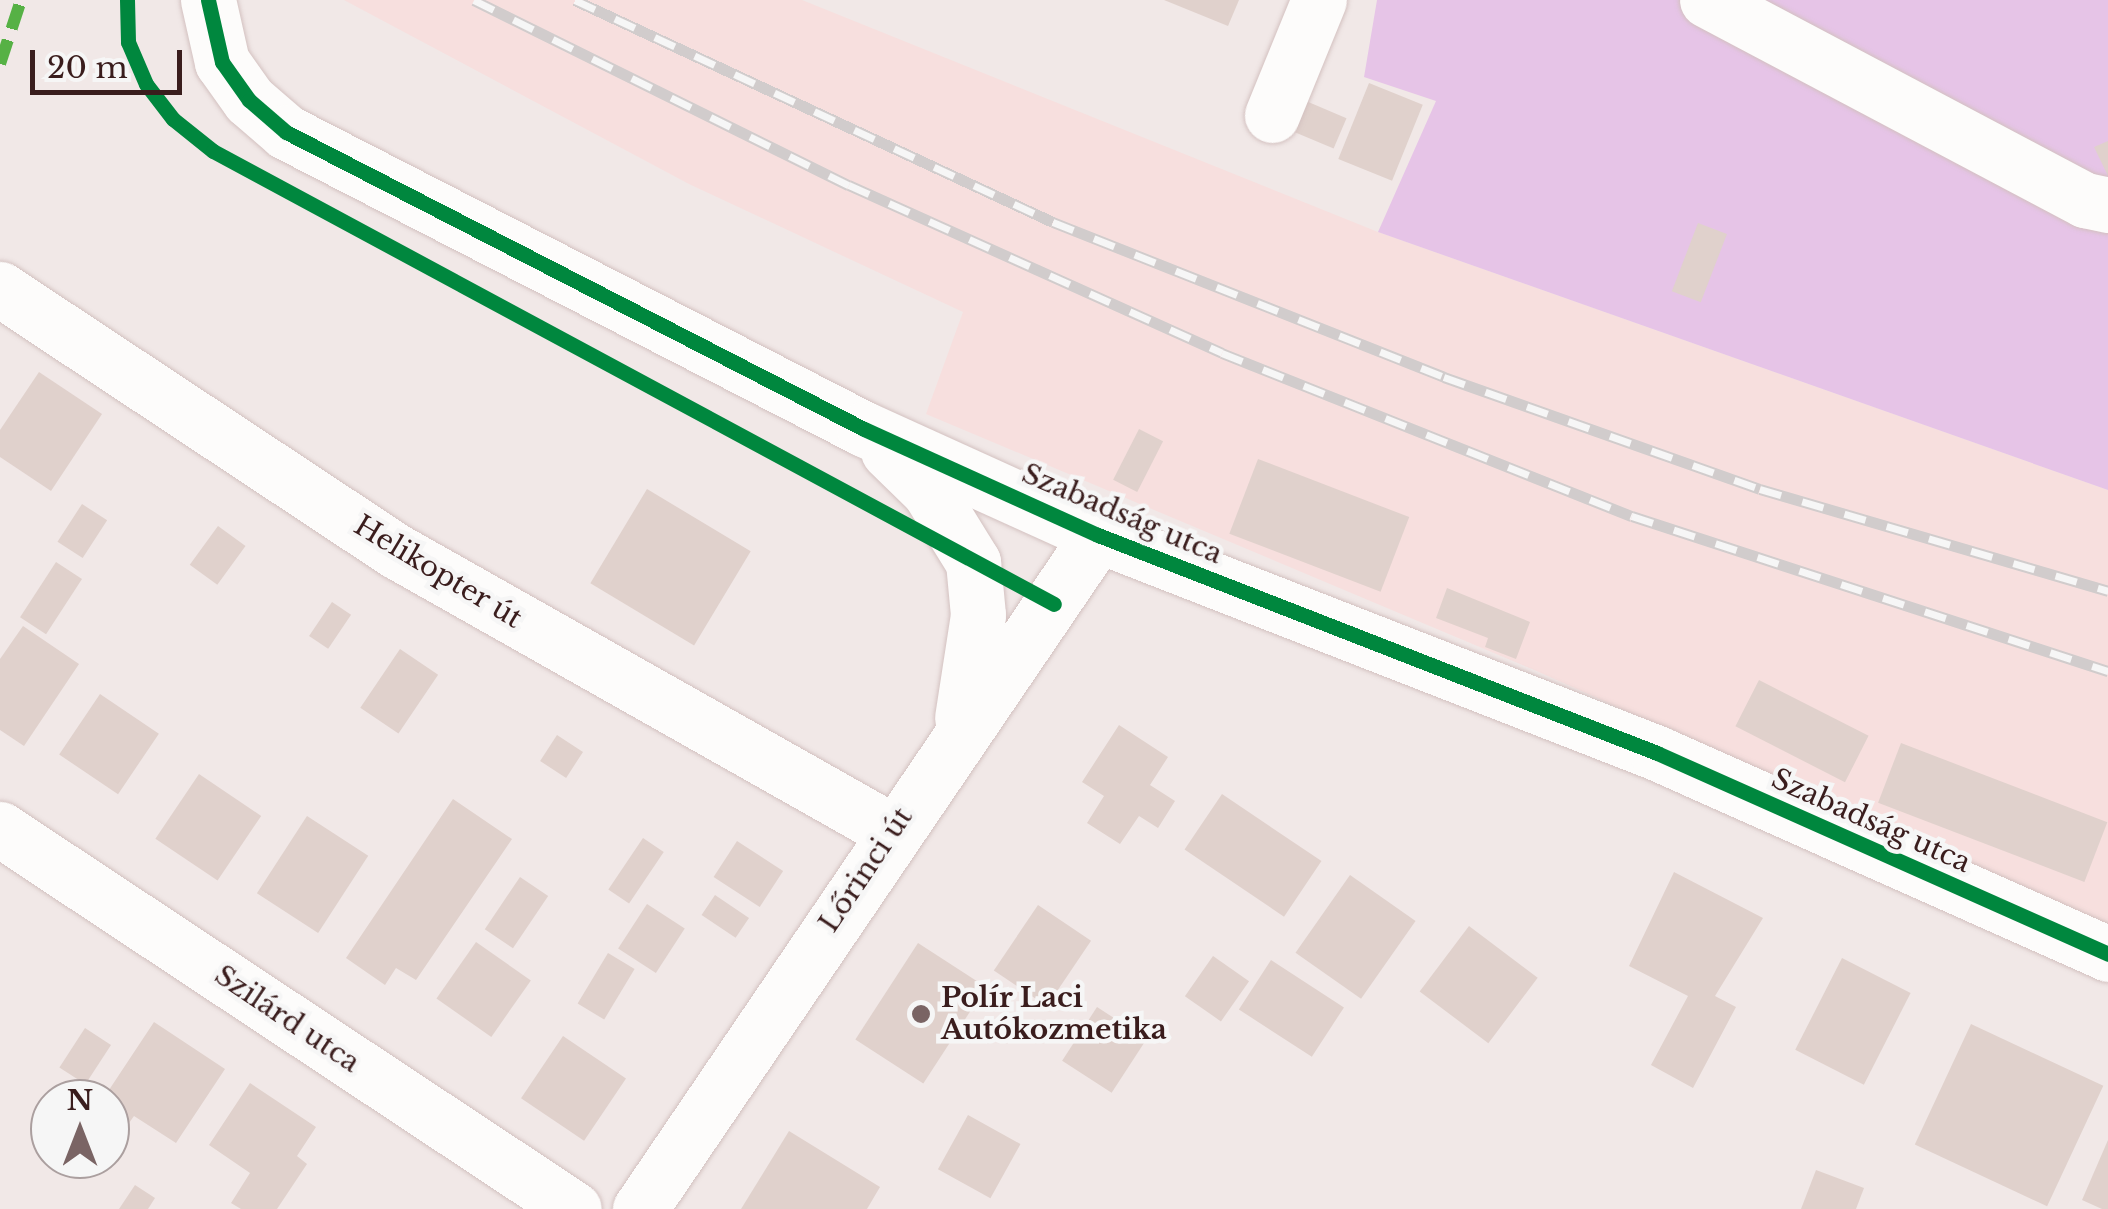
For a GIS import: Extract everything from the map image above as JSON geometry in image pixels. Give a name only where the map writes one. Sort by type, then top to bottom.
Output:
[{"type":"street","name":"Szabadság utca","points":[[208,0],[215,42],[233,80],[306,144],[864,429],[1098,536],[1657,753],[2108,954]]},
{"type":"street","points":[[1272,115],[1319,0]]},
{"type":"street","points":[[1707,0],[2085,200],[2108,205]]},
{"type":"street","name":"Helikopter út","points":[[0,289],[396,550],[892,831]]},
{"type":"street","points":[[864,429],[929,492],[973,562],[974,663],[958,736]]},
{"type":"street","name":"Lőrinci út","points":[[640,1209],[892,831],[1098,536]]},
{"type":"street","name":"Szilárd utca","points":[[0,829],[574,1209]]},
{"type":"shaded area","points":[[344,0],[802,0],[1378,232],[2108,490],[2108,926],[1532,669],[926,414],[963,312],[689,184]]},
{"type":"shaded area","points":[[1377,0],[2108,0],[2108,490],[1378,232],[1436,101],[1364,77]]},
{"type":"building","points":[[1164,0],[1239,0],[1228,26]]},
{"type":"building","points":[[1369,83],[1423,105],[1392,181],[1338,159]]},
{"type":"building","points":[[1306,101],[1347,118],[1334,149],[1293,131]]},
{"type":"building","points":[[2108,141],[2108,176],[2094,147]]},
{"type":"building","points":[[1698,223],[1727,234],[1701,302],[1672,291]]},
{"type":"building","points":[[39,372],[102,414],[51,491],[0,457],[0,430]]},
{"type":"building","points":[[1139,429],[1163,441],[1137,492],[1113,480]]},
{"type":"building","points":[[1258,459],[1409,517],[1381,592],[1229,534]]},
{"type":"building","points":[[647,489],[751,551],[694,646],[590,583]]},
{"type":"building","points":[[82,504],[107,520],[83,558],[57,542]]},
{"type":"building","points":[[218,526],[246,546],[217,585],[190,565]]},
{"type":"building","points":[[56,562],[82,579],[46,634],[20,617]]},
{"type":"building","points":[[1447,588],[1530,622],[1516,659],[1485,647],[1488,638],[1436,618]]},
{"type":"building","points":[[332,602],[351,615],[328,649],[309,636]]},
{"type":"building","points":[[23,626],[79,664],[24,746],[0,730],[0,659]]},
{"type":"building","points":[[400,649],[438,675],[398,734],[360,708]]},
{"type":"building","points":[[1759,680],[1869,736],[1845,782],[1735,726]]},
{"type":"building","points":[[100,694],[159,734],[118,794],[59,755]]},
{"type":"building","points":[[1119,725],[1168,757],[1150,785],[1175,801],[1158,828],[1139,816],[1120,844],[1087,823],[1104,796],[1082,782]]},
{"type":"building","points":[[557,735],[583,752],[566,778],[540,761]]},
{"type":"building","points":[[1901,743],[2107,822],[2084,882],[1878,803]]},
{"type":"building","points":[[199,774],[261,816],[218,881],[155,839]]},
{"type":"building","points":[[1222,794],[1321,861],[1284,917],[1185,850]]},
{"type":"building","points":[[453,799],[512,839],[416,980],[396,968],[385,985],[346,958]]},
{"type":"building","points":[[307,816],[368,856],[318,933],[257,893]]},
{"type":"building","points":[[643,838],[664,852],[629,903],[608,889]]},
{"type":"building","points":[[737,841],[783,871],[760,907],[714,877]]},
{"type":"building","points":[[1674,872],[1763,918],[1715,996],[1736,1007],[1693,1088],[1651,1065],[1688,996],[1629,966]]},
{"type":"building","points":[[1350,875],[1416,921],[1361,999],[1296,953]]},
{"type":"building","points":[[520,877],[548,896],[513,948],[485,929]]},
{"type":"building","points":[[715,895],[749,918],[736,938],[702,915]]},
{"type":"building","points":[[647,904],[685,929],[656,973],[618,948]]},
{"type":"building","points":[[1038,905],[1091,941],[1047,1006],[994,970]]},
{"type":"building","points":[[1469,926],[1538,978],[1488,1043],[1420,991]]},
{"type":"building","points":[[476,942],[531,980],[491,1037],[436,999]]},
{"type":"building","name":"Polír Laci Autókozmetika","points":[[918,943],[986,987],[923,1084],[855,1039]]},
{"type":"building","points":[[608,953],[635,969],[604,1020],[578,1004]]},
{"type":"building","points":[[1213,956],[1249,981],[1221,1021],[1185,996]]},
{"type":"building","points":[[1842,958],[1911,993],[1864,1085],[1795,1050]]},
{"type":"building","points":[[1271,960],[1344,1007],[1312,1057],[1239,1009]]},
{"type":"building","points":[[1097,1007],[1146,1039],[1112,1093],[1062,1061]]},
{"type":"building","points":[[154,1022],[225,1069],[176,1143],[134,1116],[130,1122],[130,1079],[116,1079]]},
{"type":"building","points":[[1971,1024],[2103,1086],[2047,1206],[1915,1145]]},
{"type":"building","points":[[85,1028],[111,1045],[89,1079],[77,1079],[59,1067]]},
{"type":"building","points":[[563,1036],[626,1078],[584,1141],[521,1098]]},
{"type":"building","points":[[250,1083],[316,1127],[297,1156],[307,1164],[277,1209],[241,1209],[231,1203],[250,1173],[209,1145]]},
{"type":"building","points":[[968,1115],[1020,1144],[990,1198],[938,1169]]},
{"type":"building","points":[[789,1131],[880,1187],[867,1209],[741,1209]]},
{"type":"building","points":[[2108,1140],[2108,1209],[2102,1209],[2082,1200]]},
{"type":"building","points":[[1816,1170],[1864,1188],[1856,1209],[1801,1209]]},
{"type":"building","points":[[135,1185],[155,1198],[148,1209],[119,1209]]},
{"type":"railway","points":[[474,0],[849,185],[1222,353],[1632,516],[2108,671]]},
{"type":"railway","points":[[575,0],[1053,222],[1444,377],[1760,489],[2108,591]]},
{"type":"marked path","points":[[0,64],[21,0]]},
{"type":"cycle path","points":[[127,0],[128,42],[146,84],[173,119],[213,151],[1054,604]]},
{"type":"cycle path","points":[[208,0],[222,62],[249,100],[286,132],[864,429],[1098,535],[1657,753],[2108,954]]},
{"type":"place","name":"Polír Laci Autókozmetika","points":[[921,1014]]}]
